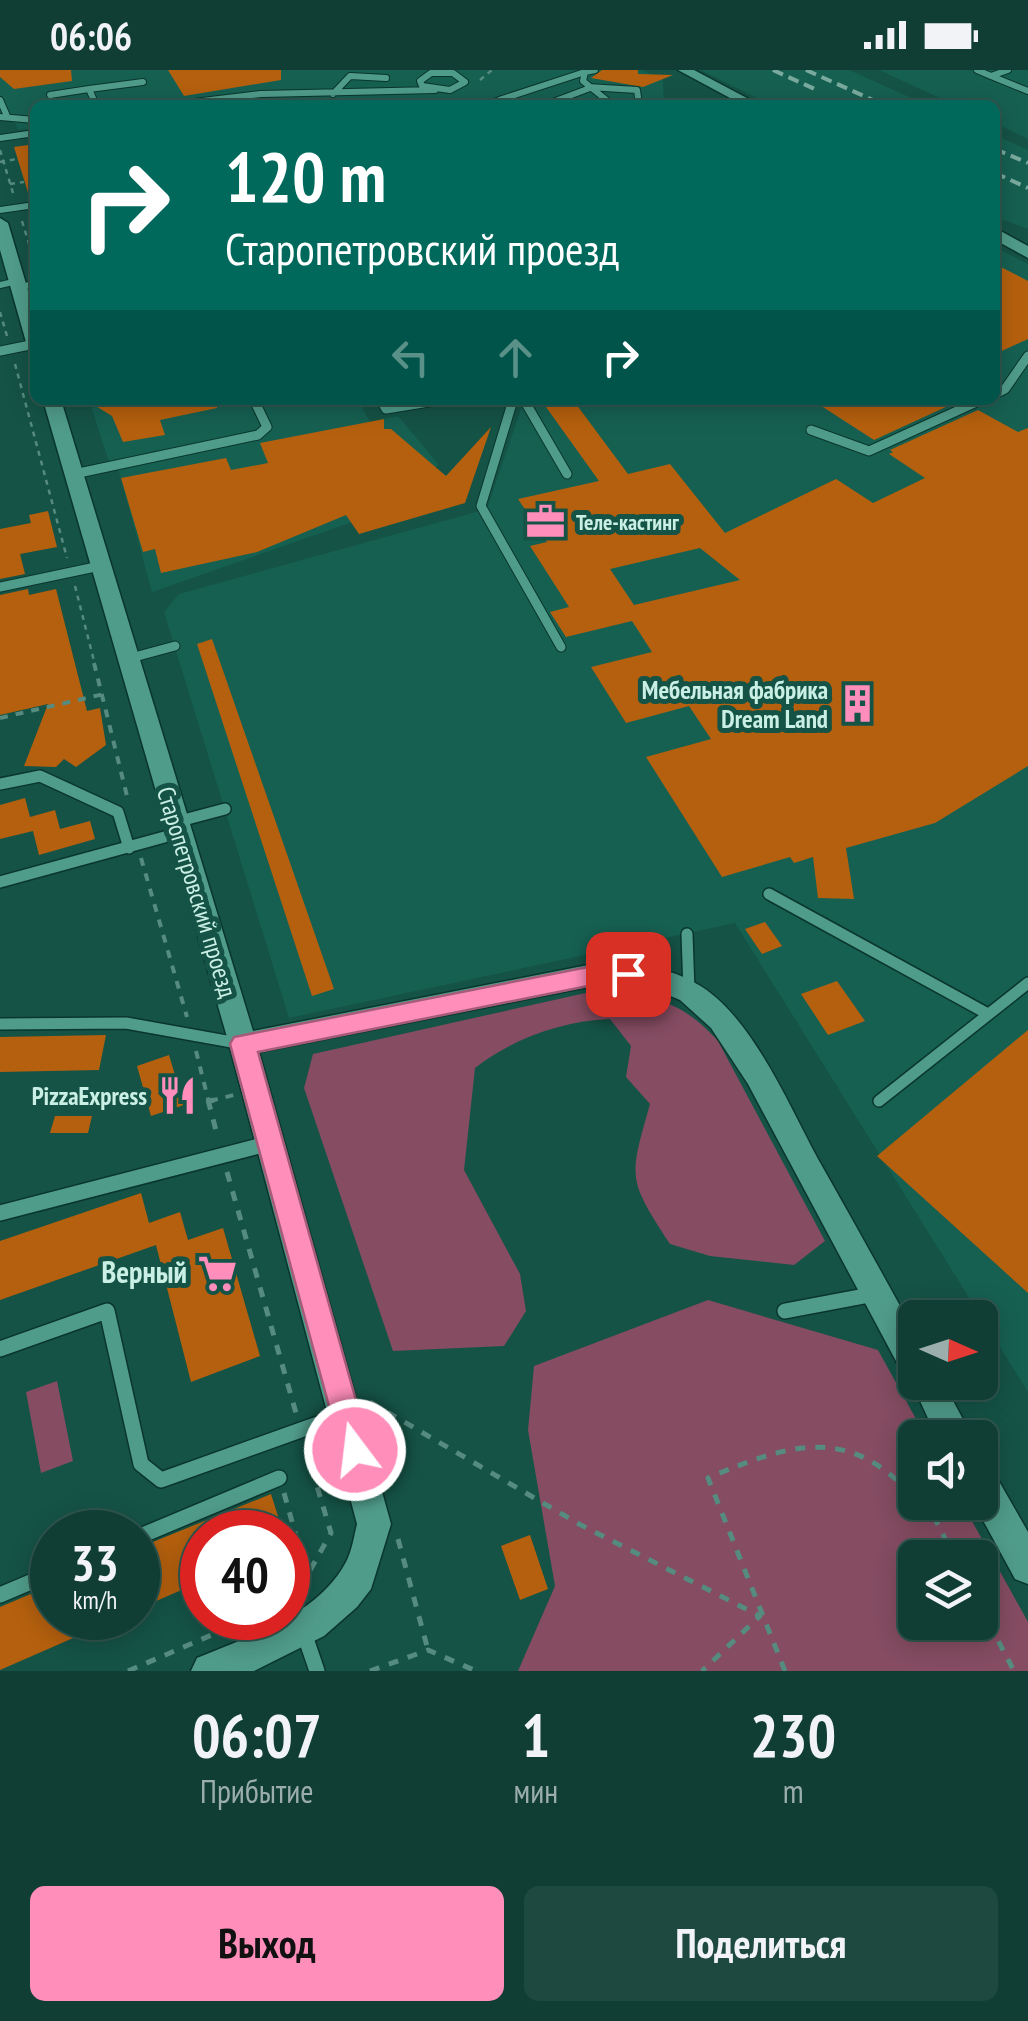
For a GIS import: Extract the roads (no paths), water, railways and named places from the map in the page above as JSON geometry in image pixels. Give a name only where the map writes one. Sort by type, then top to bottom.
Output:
[{"type":"street","points":[[684,70],[743,100]]},
{"type":"street","points":[[0,223],[30,322]]},
{"type":"street","points":[[1000,236],[1028,253]]},
{"type":"street","name":"Старопетровский проезд","points":[[53,405],[243,1044],[268,1143],[352,1405],[374,1524],[360,1574],[327,1614],[310,1612]]},
{"type":"street","points":[[243,1044],[593,976],[628,974],[689,992],[720,1020],[758,1076],[898,1335]]},
{"type":"street","points":[[998,1513],[1028,1566]]},
{"type":"street","name":"Старопетровский проезд","points":[[210,1671],[253,1640]]},
{"type":"lane","points":[[425,70],[460,70]]},
{"type":"lane","points":[[448,100],[472,70]]},
{"type":"lane","points":[[502,99],[595,70]]},
{"type":"lane","points":[[977,70],[1028,91]]},
{"type":"lane","points":[[991,76],[1008,70]]},
{"type":"lane","points":[[410,72],[435,90]]},
{"type":"lane","points":[[390,94],[444,72],[464,82]]},
{"type":"lane","points":[[585,72],[583,80],[605,100]]},
{"type":"lane","points":[[333,94],[350,76],[386,78]]},
{"type":"lane","points":[[50,94],[142,82]]},
{"type":"lane","points":[[211,100],[261,94],[390,94],[458,88]]},
{"type":"lane","points":[[558,100],[589,88],[637,90],[638,100]]},
{"type":"lane","points":[[89,89],[94,100]]},
{"type":"lane","points":[[261,94],[266,100]]},
{"type":"lane","points":[[0,100],[3,117],[30,120]]},
{"type":"lane","points":[[0,138],[30,134]]},
{"type":"lane","points":[[0,207],[30,203]]},
{"type":"lane","points":[[0,351],[30,344]]},
{"type":"lane","points":[[1000,392],[1028,356]]},
{"type":"lane","points":[[74,474],[258,435],[267,427],[256,405]]},
{"type":"lane","points":[[384,405],[386,409],[410,405]]},
{"type":"lane","points":[[511,405],[481,506],[560,646]]},
{"type":"lane","points":[[527,405],[567,474]]},
{"type":"lane","points":[[811,430],[869,451],[971,405]]},
{"type":"lane","points":[[0,587],[27,576],[100,566]]},
{"type":"lane","points":[[127,659],[175,646]]},
{"type":"lane","points":[[0,784],[40,776],[118,812],[133,847]]},
{"type":"lane","points":[[0,882],[133,847],[225,809]]},
{"type":"lane","points":[[769,894],[988,1014]]},
{"type":"lane","points":[[686,934],[689,992]]},
{"type":"lane","points":[[879,1100],[1028,983]]},
{"type":"lane","points":[[0,1024],[126,1022],[243,1044]]},
{"type":"lane","points":[[0,1213],[223,1158],[268,1143]]},
{"type":"lane","points":[[786,1312],[875,1294]]},
{"type":"lane","points":[[0,1349],[106,1311],[141,1464],[160,1480],[300,1430],[352,1405]]},
{"type":"lane","points":[[160,1529],[279,1478]]},
{"type":"lane","points":[[0,1595],[30,1582]]},
{"type":"lane","points":[[305,1640],[316,1671]]},
{"type":"railway","points":[[773,70],[819,91]]},
{"type":"railway","points":[[806,70],[873,100]]},
{"type":"railway","points":[[1000,151],[1028,163]]},
{"type":"railway","points":[[1000,175],[1028,188]]},
{"type":"place","name":"Теле-кастинг","points":[[546,522]]},
{"type":"place","name":"Мебельная фабрика Dream Land","points":[[858,704]]},
{"type":"place","name":"PizzaExpress","points":[[177,1096]]},
{"type":"place","name":"Верный","points":[[217,1273]]}]
